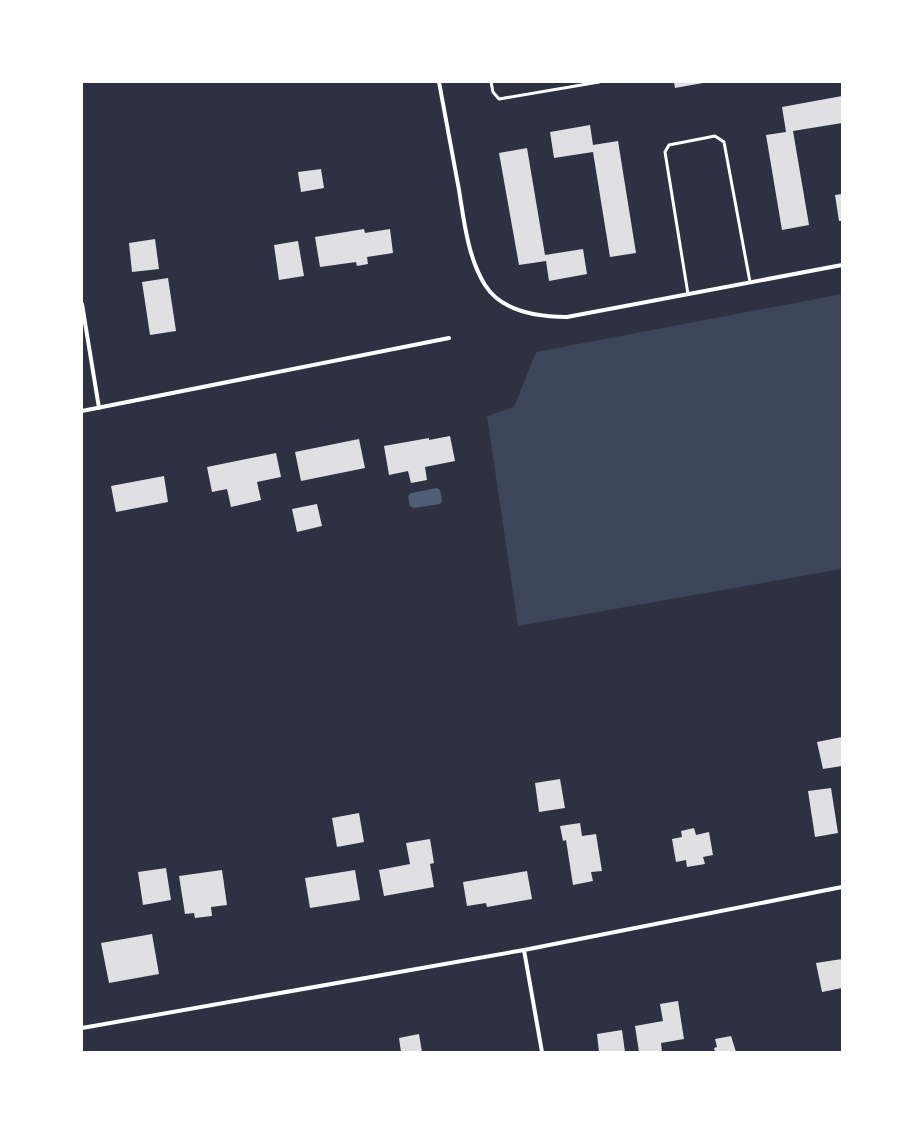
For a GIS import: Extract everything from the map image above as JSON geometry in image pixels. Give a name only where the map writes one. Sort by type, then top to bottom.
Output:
[{"type":"street","points":[[439,82],[463,216],[474,260],[486,286],[499,299],[520,311],[543,317],[567,317],[842,265]]},
{"type":"street","points":[[82,304],[99,408]]},
{"type":"street","points":[[82,411],[449,338]]},
{"type":"street","points":[[82,1028],[524,950],[842,887]]},
{"type":"street","points":[[524,950],[542,1052]]},
{"type":"lane","points":[[491,82],[493,92],[499,99],[599,82]]},
{"type":"lane","points":[[688,294],[664,152],[669,145],[715,136],[724,142],[750,282]]},
{"type":"shaded area","points":[[842,294],[842,569],[518,626],[487,416],[514,407],[536,352]]},
{"type":"shaded area","points":[[437,488],[440,490],[442,501],[440,504],[414,508],[410,506],[408,496],[411,493]]},
{"type":"building","points":[[674,82],[703,82],[703,83],[675,88]]},
{"type":"building","points":[[842,96],[842,123],[793,131],[809,225],[782,230],[766,135],[786,132],[782,107]]},
{"type":"building","points":[[590,125],[593,145],[618,141],[636,253],[610,257],[593,152],[554,158],[550,132]]},
{"type":"building","points":[[527,148],[545,255],[583,249],[587,274],[549,281],[546,261],[519,265],[499,153]]},
{"type":"building","points":[[321,169],[324,188],[301,192],[298,172]]},
{"type":"building","points":[[842,194],[842,221],[839,221],[835,195]]},
{"type":"building","points":[[364,229],[365,233],[390,229],[393,253],[367,257],[368,264],[357,266],[356,262],[320,267],[315,237]]},
{"type":"building","points":[[155,239],[159,269],[132,272],[129,243]]},
{"type":"building","points":[[298,241],[304,276],[279,280],[274,245]]},
{"type":"building","points":[[168,278],[176,331],[150,335],[142,282]]},
{"type":"building","points":[[450,436],[455,461],[425,467],[427,480],[411,483],[408,471],[389,475],[384,446]]},
{"type":"building","points":[[359,439],[365,468],[301,481],[295,452]]},
{"type":"building","points":[[276,453],[281,477],[257,482],[261,500],[231,507],[227,489],[212,492],[207,467]]},
{"type":"building","points":[[164,476],[168,502],[116,512],[111,486]]},
{"type":"building","points":[[317,504],[322,526],[297,532],[292,509]]},
{"type":"building","points":[[842,737],[842,766],[823,769],[817,742]]},
{"type":"building","points":[[560,779],[565,808],[539,812],[535,783]]},
{"type":"building","points":[[831,788],[838,833],[815,837],[808,791]]},
{"type":"building","points":[[359,813],[364,842],[337,847],[332,818]]},
{"type":"building","points":[[580,823],[582,836],[596,834],[602,871],[591,872],[593,881],[573,885],[566,840],[563,841],[560,826]]},
{"type":"building","points":[[694,828],[696,835],[709,832],[713,855],[703,857],[705,864],[687,867],[686,860],[676,862],[672,839],[682,837],[681,831]]},
{"type":"building","points":[[430,839],[434,863],[430,864],[434,887],[384,896],[379,870],[410,864],[406,843]]},
{"type":"building","points":[[166,868],[171,900],[143,905],[138,872]]},
{"type":"building","points":[[222,870],[227,905],[211,907],[212,916],[195,918],[194,913],[185,914],[179,876]]},
{"type":"building","points":[[355,870],[360,900],[310,908],[305,878]]},
{"type":"building","points":[[527,871],[532,899],[487,907],[486,903],[467,906],[463,882]]},
{"type":"building","points":[[152,934],[159,974],[109,983],[101,943]]},
{"type":"building","points":[[842,959],[842,988],[822,992],[816,963]]},
{"type":"building","points":[[678,1001],[684,1039],[661,1043],[662,1052],[639,1052],[635,1026],[663,1021],[660,1004]]},
{"type":"building","points":[[622,1030],[625,1052],[599,1052],[597,1034]]},
{"type":"building","points":[[419,1034],[422,1052],[401,1052],[399,1038]]},
{"type":"building","points":[[731,1036],[736,1052],[715,1052],[714,1048],[717,1047],[715,1039]]}]
